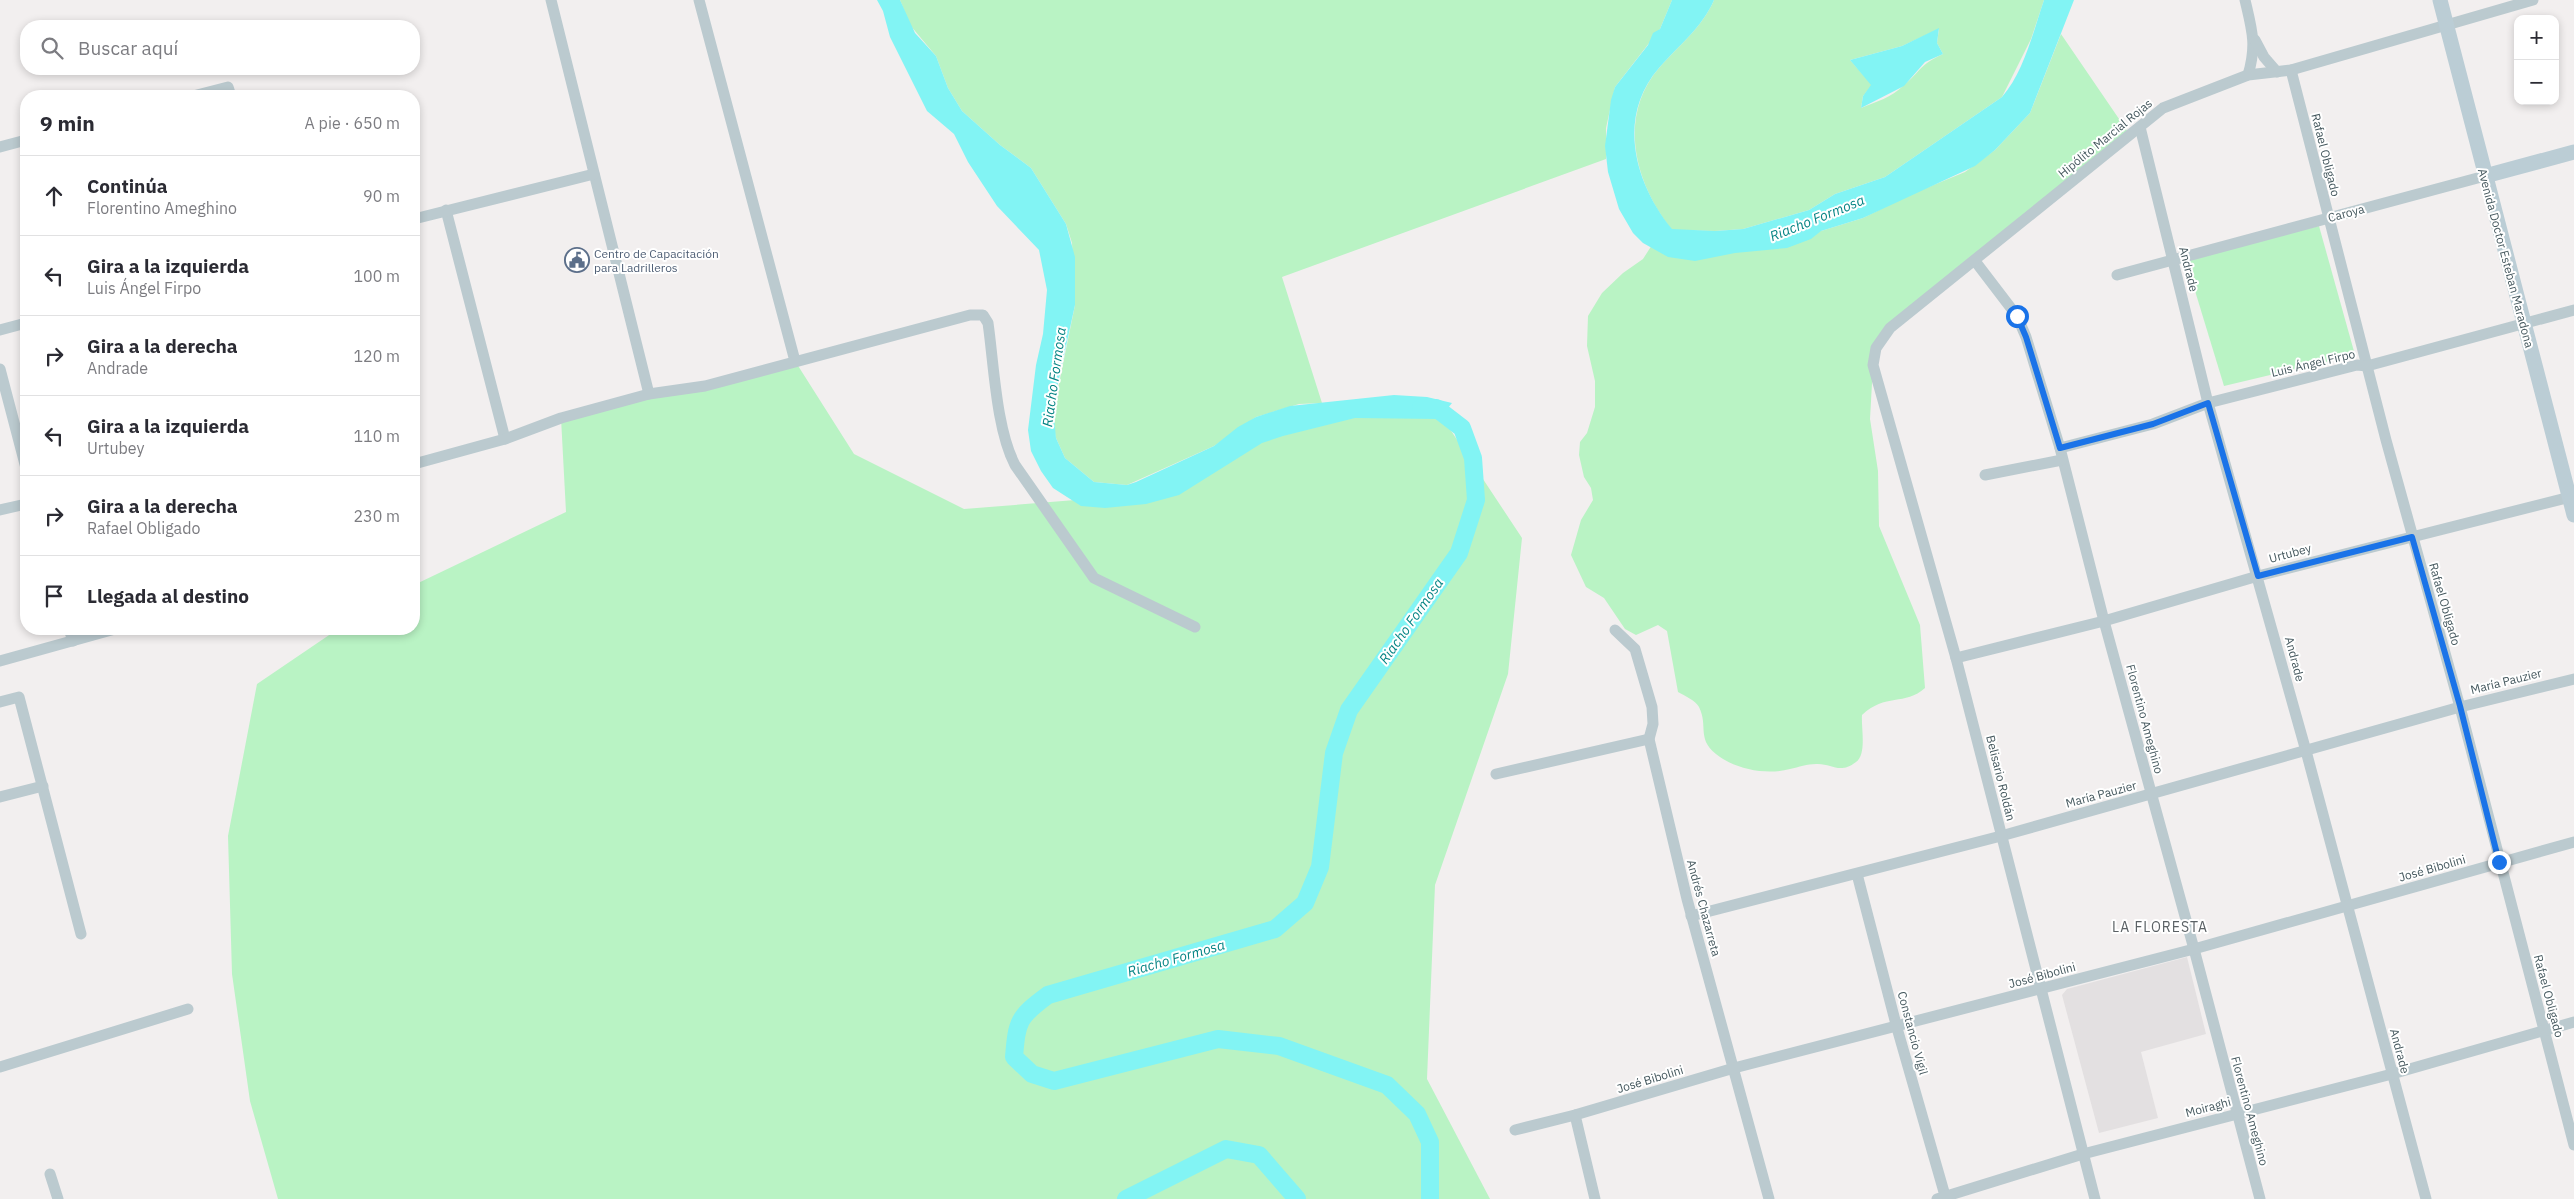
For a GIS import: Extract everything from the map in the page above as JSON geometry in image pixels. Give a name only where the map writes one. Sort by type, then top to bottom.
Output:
[{"type":"main road","name":"Avenida Doctor Esteban Maradona","points":[[2440,0],[2484,176],[2572,496],[2574,514]]},
{"type":"main road","name":"Caroya","points":[[2484,176],[2574,152]]},
{"type":"street","points":[[551,0],[649,394]]},
{"type":"street","points":[[699,0],[795,361]]},
{"type":"street","points":[[2246,0],[2254,38],[2254,55],[2248,75]]},
{"type":"street","name":"Hipólito Marcial Rojas","points":[[1873,365],[1876,348],[1890,328],[2163,108],[2248,75],[2291,70],[2533,0]]},
{"type":"street","points":[[2254,38],[2264,57],[2276,72]]},
{"type":"street","name":"Rafael Obligado","points":[[2291,70],[2328,218],[2412,537],[2460,706],[2574,1145]]},
{"type":"street","points":[[216,90],[228,87],[229,90]]},
{"type":"street","name":"Andrade","points":[[2140,127],[2208,403],[2306,751],[2426,1199]]},
{"type":"street","points":[[0,147],[20,142]]},
{"type":"street","points":[[420,217],[594,174]]},
{"type":"street","name":"Caroya","points":[[2117,275],[2484,176]]},
{"type":"street","points":[[446,210],[505,439]]},
{"type":"street","name":"Florentino Ameghino","points":[[1975,261],[2017,316],[2026,337],[2060,448],[2104,621],[2260,1199]]},
{"type":"street","name":"Luis Ángel Firpo","points":[[2060,448],[2153,424],[2208,403],[2357,365],[2367,366],[2574,310]]},
{"type":"street","points":[[420,462],[505,439],[561,418],[649,394],[705,386],[970,315],[983,315],[988,323],[1008,451],[1015,465],[1094,578],[1196,627]]},
{"type":"street","points":[[0,330],[20,325]]},
{"type":"street","name":"Belisario Roldán","points":[[1873,365],[1956,658],[2095,1199]]},
{"type":"street","points":[[0,369],[20,445]]},
{"type":"street","points":[[1985,476],[2062,460]]},
{"type":"street","name":"Urtubey","points":[[1956,658],[2104,621],[2258,576],[2572,496]]},
{"type":"street","points":[[0,510],[20,505]]},
{"type":"street","name":"Andrés Chazarreta","points":[[1615,630],[1635,649],[1652,707],[1653,724],[1649,739],[1691,916],[1734,1068],[1768,1199]]},
{"type":"street","points":[[72,635],[73,641]]},
{"type":"street","points":[[0,661],[94,635]]},
{"type":"street","name":"María Pauzier","points":[[1691,916],[2001,836],[2460,706],[2574,679]]},
{"type":"street","points":[[0,702],[19,697],[81,934]]},
{"type":"street","points":[[1496,774],[1649,739]]},
{"type":"street","points":[[0,797],[43,786]]},
{"type":"street","name":"José Bibolini","points":[[1515,1130],[1576,1115],[1734,1068],[1897,1028],[2194,949],[2574,842]]},
{"type":"street","name":"Constancio Vigil","points":[[1857,874],[1943,1198]]},
{"type":"street","points":[[0,1068],[188,1009]]},
{"type":"street","name":"Moiraghi","points":[[1943,1198],[2083,1154],[2392,1074],[2574,1022]]},
{"type":"street","points":[[1576,1115],[1595,1199]]},
{"type":"street","points":[[50,1174],[58,1199]]},
{"type":"shaded area","points":[[2187,957],[2206,1034],[2141,1052],[2158,1118],[2099,1133],[2062,995],[2067,989]]},
{"type":"green space","points":[[900,0],[1672,0],[1660,29],[1615,87],[1606,128],[1606,159],[1282,277],[1322,403],[1299,404],[1256,417],[1214,446],[1127,485],[1094,482],[1065,458],[1056,438],[1052,418],[1075,305],[1072,243],[1066,224],[1031,168],[1000,145],[962,111],[948,88],[936,56],[910,25]]},
{"type":"green space","points":[[1714,0],[2044,0],[2031,39],[2002,97],[1885,177],[1835,194],[1809,210],[1743,229],[1715,231],[1672,230],[1648,192],[1641,171],[1636,150],[1635,129],[1638,108],[1646,87],[1659,68],[1696,28]],"holes":[[[1939,29],[1937,43],[1943,54],[1925,65],[1899,90],[1861,108],[1863,96],[1872,85],[1850,60],[1902,46]]]},
{"type":"green space","points":[[2061,34],[2130,135],[1890,328],[1873,365],[1870,419],[1878,471],[1879,526],[1920,625],[1925,688],[1910,697],[1879,704],[1870,708],[1862,715],[1863,740],[1861,753],[1856,762],[1850,766],[1840,768],[1813,764],[1781,771],[1763,771],[1736,765],[1712,751],[1705,739],[1702,714],[1699,707],[1690,698],[1678,692],[1667,631],[1658,625],[1636,635],[1625,629],[1604,598],[1586,587],[1571,555],[1581,520],[1593,500],[1591,488],[1584,477],[1579,455],[1580,442],[1587,433],[1595,407],[1595,381],[1587,346],[1588,316],[1602,293],[1623,273],[1643,259],[1659,234],[1821,231],[1863,218],[1907,196],[1965,172],[1995,150],[2030,113]]},
{"type":"green space","points":[[2319,226],[2355,355],[2224,386],[2185,258]]},
{"type":"green space","points":[[795,361],[854,454],[964,509],[1125,496],[1281,425],[1436,408],[1522,538],[1508,674],[1435,885],[1427,1079],[1490,1199],[278,1199],[250,1101],[232,974],[228,836],[257,684],[329,635],[420,635],[420,582],[566,512],[561,418]]},
{"type":"water","points":[[877,0],[900,0],[915,33],[936,56],[948,88],[962,111],[1000,145],[1031,168],[1066,224],[1075,257],[1075,305],[1053,406],[1056,438],[1065,458],[1094,482],[1127,485],[1136,482],[1214,446],[1238,427],[1256,417],[1290,406],[1394,395],[1427,397],[1452,403],[1439,419],[1355,418],[1283,436],[1262,443],[1179,495],[1146,504],[1105,508],[1081,506],[1053,488],[1041,471],[1031,451],[1028,430],[1036,365],[1043,334],[1047,290],[1039,250],[997,206],[968,162],[954,134],[927,111],[890,37],[883,11]]},
{"type":"water","points":[[1672,0],[1714,0],[1696,28],[1659,68],[1646,87],[1638,108],[1634,129],[1635,150],[1648,192],[1672,229],[1715,231],[1743,229],[1809,210],[1835,194],[1885,177],[2002,97],[2010,87],[2022,64],[2044,0],[2074,0],[2030,113],[1995,150],[1975,166],[1863,218],[1821,231],[1811,239],[1787,248],[1735,253],[1695,261],[1668,257],[1643,243],[1633,233],[1619,209],[1608,172],[1605,146],[1611,100],[1615,87],[1648,45],[1653,33],[1660,29]]},
{"type":"water","points":[[1939,28],[1937,43],[1943,54],[1925,62],[1904,86],[1861,108],[1863,96],[1871,85],[1850,60],[1902,46]]},
{"type":"waterway","name":"Riacho Formosa","points":[[1421,408],[1436,408],[1462,428],[1473,458],[1476,500],[1459,553],[1349,710],[1334,753],[1320,867],[1305,903],[1275,929],[1048,995],[1030,1009],[1021,1021],[1016,1035],[1014,1057],[1032,1074],[1054,1081],[1218,1039],[1279,1046],[1387,1085],[1417,1114],[1430,1142],[1430,1199]]},
{"type":"waterway","name":"Riacho Formosa","points":[[1126,1199],[1226,1149],[1259,1155],[1297,1199]]},
{"type":"place","name":"Centro de Capacitación para Ladrilleros","points":[[577,260]]},
{"type":"district","name":"LA FLORESTA","points":[[2160,927]]},
{"type":"route","points":[[2017,316],[2026,337],[2060,448],[2153,424],[2208,403],[2258,576],[2412,537],[2460,706],[2499,862]]}]
